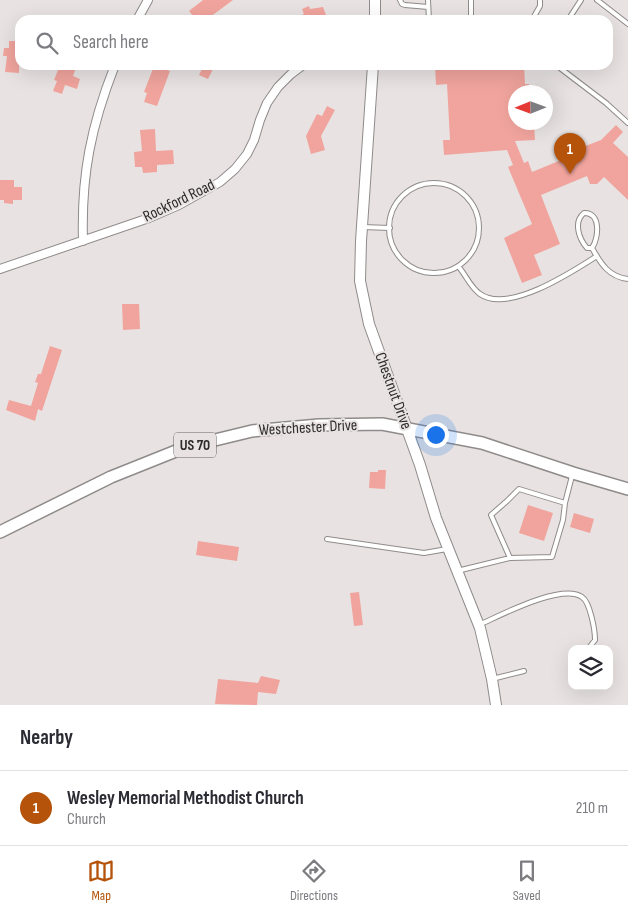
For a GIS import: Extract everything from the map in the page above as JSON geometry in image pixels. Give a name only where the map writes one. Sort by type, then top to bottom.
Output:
[{"type":"main road","name":"Westchester Drive","points":[[0,532],[110,477],[186,447],[252,430],[382,424],[482,443],[628,489]]},
{"type":"street","points":[[139,15],[148,0]]},
{"type":"street","points":[[375,0],[375,15]]},
{"type":"street","points":[[83,241],[82,212],[86,163],[96,116],[113,70]]},
{"type":"street","name":"Rockford Road","points":[[0,269],[83,241],[179,205],[220,182],[235,169],[247,154],[267,103],[278,87],[296,70]]},
{"type":"street","name":"Chestnut Drive","points":[[373,70],[362,227],[360,281],[363,303],[436,518],[478,625],[492,679],[496,705]]},
{"type":"lane","points":[[400,0],[402,4],[406,5],[428,7]]},
{"type":"lane","points":[[428,0],[429,15]]},
{"type":"lane","points":[[471,0],[471,15]]},
{"type":"lane","points":[[535,15],[540,6],[540,0]]},
{"type":"lane","points":[[571,15],[581,0]]},
{"type":"lane","points":[[597,0],[628,24]]},
{"type":"lane","points":[[563,70],[606,103],[628,123]]},
{"type":"lane","points":[[437,183],[456,189],[468,199],[479,221],[477,242],[470,256],[458,266],[446,272],[431,273],[417,270],[405,263],[396,252],[390,228],[394,210],[401,198],[412,190],[427,184],[437,183]]},
{"type":"lane","points":[[584,213],[594,216],[596,221],[596,243],[592,248],[587,248],[578,229],[579,216],[584,213]]},
{"type":"lane","points":[[362,227],[390,228]]},
{"type":"lane","points":[[592,248],[600,264],[610,273],[628,279]]},
{"type":"lane","points":[[458,266],[471,286],[481,294],[503,300],[552,283],[596,256]]},
{"type":"lane","points":[[457,571],[510,558],[552,557],[563,520],[565,503],[573,473]]},
{"type":"lane","points":[[510,558],[491,515],[519,489],[565,503]]},
{"type":"lane","points":[[327,539],[424,553],[449,549]]},
{"type":"lane","points":[[478,625],[517,607],[569,592],[582,596],[586,601],[595,632],[595,640],[591,645]]},
{"type":"lane","points":[[492,679],[524,671]]},
{"type":"building","points":[[203,0],[233,0],[213,15],[192,15],[189,11]]},
{"type":"building","points":[[309,6],[310,9],[323,7],[326,15],[302,15],[304,14],[302,9]]},
{"type":"building","points":[[9,41],[15,41],[15,70],[19,70],[19,73],[5,72],[7,56],[3,56],[4,48],[9,48]]},
{"type":"building","points":[[58,70],[75,70],[73,76],[80,79],[77,89],[65,85],[62,94],[53,91],[57,81],[54,80]]},
{"type":"building","points":[[152,70],[170,71],[157,106],[144,102],[147,93],[144,92]]},
{"type":"building","points":[[202,70],[212,70],[208,79],[199,75]]},
{"type":"building","points":[[435,70],[524,70],[525,84],[529,85],[508,85],[508,130],[534,130],[535,140],[515,141],[524,163],[528,161],[532,172],[571,156],[570,152],[601,140],[616,125],[623,132],[613,143],[628,157],[628,200],[604,177],[597,184],[590,184],[587,176],[541,195],[560,244],[534,255],[542,275],[522,283],[504,238],[532,224],[508,167],[513,165],[507,150],[444,155],[443,140],[450,140],[447,84],[436,85]]},
{"type":"building","points":[[327,106],[335,110],[321,136],[325,150],[311,154],[306,136],[317,114],[322,116]]},
{"type":"building","points":[[155,129],[156,151],[173,150],[174,164],[157,165],[157,172],[143,173],[142,167],[135,167],[134,152],[142,151],[140,130]]},
{"type":"building","points":[[0,180],[14,180],[14,187],[22,187],[22,200],[13,200],[13,204],[4,203],[4,200],[0,200]]},
{"type":"building","points":[[122,304],[139,304],[140,329],[123,330]]},
{"type":"building","points":[[50,346],[62,350],[42,411],[38,409],[35,421],[6,410],[9,400],[31,406],[38,383],[35,382],[38,374],[41,374]]},
{"type":"building","points":[[378,470],[386,470],[385,489],[369,488],[370,472],[378,472]]},
{"type":"building","points":[[528,505],[553,513],[544,541],[519,533]]},
{"type":"building","points":[[574,513],[594,519],[590,533],[570,527]]},
{"type":"building","points":[[198,541],[239,547],[237,561],[196,555]]},
{"type":"building","points":[[359,592],[363,625],[354,626],[350,593]]},
{"type":"building","points":[[261,676],[280,680],[276,694],[258,692],[257,705],[215,704],[218,679],[258,683]]},
{"type":"place","name":"Wesley Memorial Methodist Church","points":[[570,174]]}]
